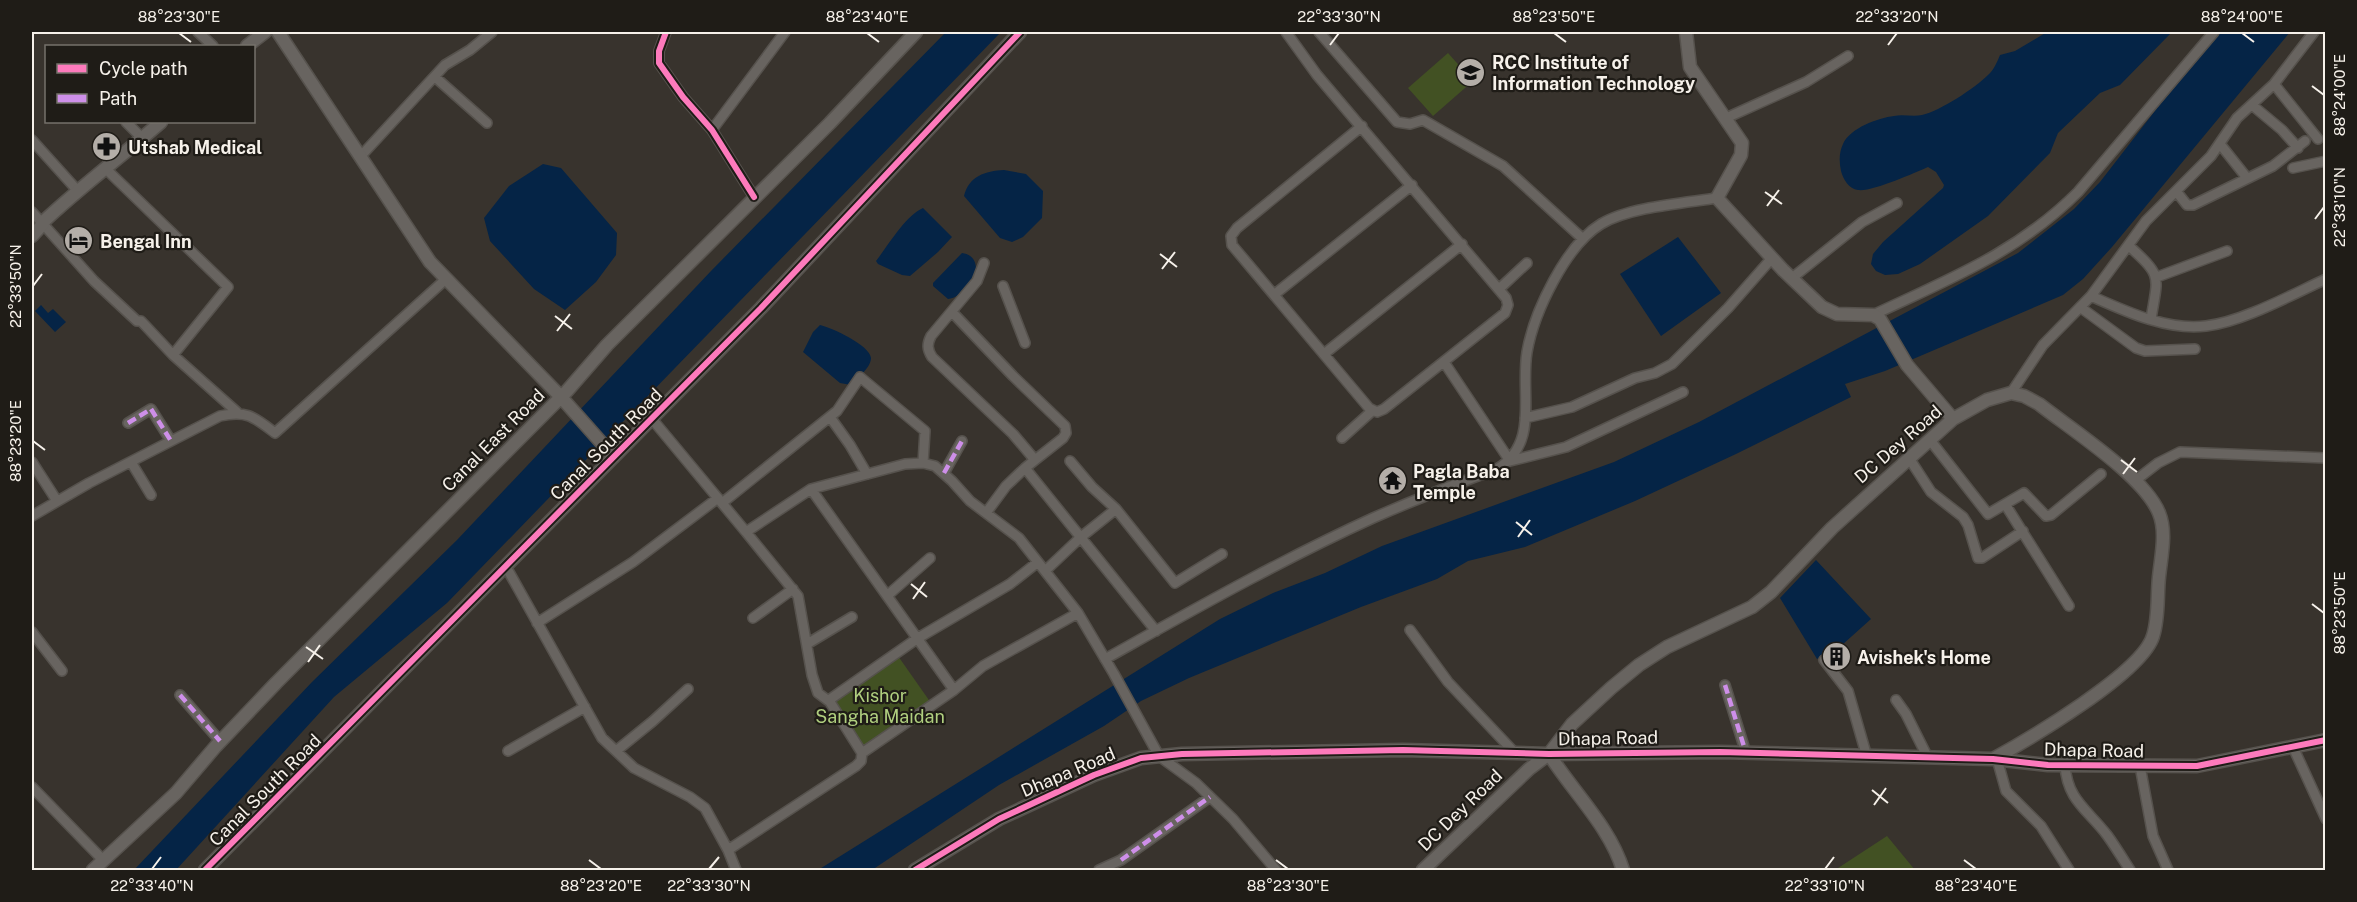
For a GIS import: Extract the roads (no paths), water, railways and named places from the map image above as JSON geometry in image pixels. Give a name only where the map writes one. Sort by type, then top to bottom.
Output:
[{"type":"street","points":[[198,32],[212,45]]},
{"type":"street","points":[[248,45],[265,32]]},
{"type":"street","points":[[278,32],[430,262],[561,397],[614,457]]},
{"type":"street","points":[[360,157],[445,65],[470,50],[492,32]]},
{"type":"street","points":[[666,32],[659,51],[659,63],[683,97],[712,130],[754,197]]},
{"type":"street","points":[[712,130],[785,32]]},
{"type":"street","name":"Canal East Road","points":[[93,870],[176,793],[220,741],[561,397],[607,345],[830,123],[916,32]]},
{"type":"street","name":"Canal South Road","points":[[205,870],[761,308],[1020,32]]},
{"type":"street","points":[[1286,32],[1303,58],[1362,126],[1462,244],[1506,298],[1508,304],[1505,313],[1384,409],[1377,412],[1372,411],[1232,245],[1231,236],[1237,228],[1362,126]]},
{"type":"street","points":[[1318,32],[1397,122],[1410,124],[1423,120],[1490,158],[1519,179],[1583,238]]},
{"type":"street","points":[[1686,32],[1690,66],[1742,143],[1741,155],[1717,198]]},
{"type":"street","points":[[1717,198],[1822,308],[1837,314],[1877,317],[1990,260],[2055,216],[2214,32]]},
{"type":"street","points":[[2069,870],[2041,826],[2006,791],[1995,759],[2102,690],[2144,655],[2153,636],[2163,536],[2160,514],[2136,480],[2039,404],[2024,396],[2011,393],[2043,345],[2091,296],[2146,222],[2220,144],[2237,118],[2274,84],[2314,32]]},
{"type":"street","points":[[1726,118],[1806,82],[1848,56]]},
{"type":"street","points":[[435,76],[487,123]]},
{"type":"street","points":[[2274,84],[2318,139]]},
{"type":"street","points":[[2176,190],[2190,206],[2273,166],[2302,144],[2252,105]]},
{"type":"street","points":[[127,123],[142,138]]},
{"type":"street","points":[[32,236],[76,190],[106,169],[160,123]]},
{"type":"street","points":[[32,140],[76,190]]},
{"type":"street","points":[[2220,144],[2247,178]]},
{"type":"street","points":[[2293,168],[2325,161]]},
{"type":"street","points":[[106,169],[228,287],[173,355]]},
{"type":"street","points":[[1275,294],[1412,185]]},
{"type":"street","points":[[1510,461],[1519,449],[1524,434],[1527,352],[1532,332],[1553,280],[1583,238],[1601,224],[1623,214],[1717,198]]},
{"type":"street","points":[[1791,278],[1862,222],[1897,203]]},
{"type":"street","points":[[32,212],[94,280],[136,321],[141,321],[173,355],[237,412]]},
{"type":"street","points":[[1324,354],[1462,244]]},
{"type":"street","points":[[2129,246],[2151,266],[2157,277],[2151,319]]},
{"type":"street","points":[[2157,277],[2227,251]]},
{"type":"street","points":[[1525,418],[1572,407],[1635,378],[1664,370],[1728,308],[1772,258]]},
{"type":"street","points":[[984,263],[976,281],[931,336],[928,350],[932,357],[1013,434],[1035,460]]},
{"type":"street","points":[[1499,289],[1527,263]]},
{"type":"street","points":[[32,516],[220,416],[237,412],[253,416],[275,433],[446,279]]},
{"type":"street","points":[[2091,296],[2128,312],[2188,327],[2219,324],[2325,279]]},
{"type":"street","points":[[1003,285],[1025,343]]},
{"type":"street","points":[[2080,307],[2127,343],[2145,351],[2195,349]]},
{"type":"street","points":[[952,312],[1065,426],[1066,433],[1063,438],[1006,486],[986,513]]},
{"type":"street","points":[[1877,317],[1907,365],[1953,419]]},
{"type":"street","points":[[1444,362],[1510,461]]},
{"type":"street","points":[[537,622],[633,562],[720,501],[837,411],[860,378],[925,432],[923,463]]},
{"type":"street","points":[[1105,659],[1236,586],[1374,518],[1497,469],[1510,461],[1566,447],[1683,392]]},
{"type":"street","name":"DC Dey Road","points":[[1423,870],[1529,769],[1549,754],[1572,724],[1639,665],[1667,647],[1752,607],[1771,592],[1812,546],[1953,419],[1987,400],[2011,393]]},
{"type":"street","points":[[128,423],[151,409],[171,441]]},
{"type":"street","points":[[1342,438],[1372,411]]},
{"type":"street","points":[[830,417],[867,474]]},
{"type":"street","points":[[652,419],[798,596],[818,693],[829,700],[862,753],[861,761],[856,766],[728,850]]},
{"type":"street","points":[[1930,440],[1989,514],[2024,493],[2046,516],[2051,515],[2101,474]]},
{"type":"street","points":[[944,473],[962,441]]},
{"type":"street","points":[[2136,480],[2158,463],[2180,452],[2325,458]]},
{"type":"street","points":[[1910,458],[1931,492],[1963,517],[1968,525],[1978,558],[1982,558],[2023,531]]},
{"type":"street","points":[[1070,461],[1092,487],[1116,509],[1175,583],[1222,554]]},
{"type":"street","points":[[32,462],[57,501]]},
{"type":"street","points":[[131,462],[151,495]]},
{"type":"street","points":[[746,532],[811,489],[905,464],[923,463],[934,466],[944,473],[970,501],[1019,538],[1078,613],[1159,756],[1196,783],[1233,819],[1276,870]]},
{"type":"street","points":[[1025,468],[1156,631]]},
{"type":"street","points":[[811,489],[954,690]]},
{"type":"street","points":[[2005,504],[2069,606]]},
{"type":"street","points":[[1045,571],[1081,537],[1116,509]]},
{"type":"street","points":[[888,595],[930,558]]},
{"type":"street","points":[[829,700],[918,638],[1010,585],[1038,562]]},
{"type":"street","points":[[505,565],[602,738],[634,768],[698,802],[710,815],[728,850],[735,870]]},
{"type":"street","points":[[753,618],[793,589]]},
{"type":"street","points":[[862,753],[954,690],[983,666],[1078,613]]},
{"type":"street","points":[[807,644],[852,616]]},
{"type":"street","points":[[1410,630],[1448,682],[1515,753]]},
{"type":"street","points":[[32,632],[62,671]]},
{"type":"street","points":[[1824,660],[1848,691],[1868,757]]},
{"type":"street","points":[[1725,685],[1746,753]]},
{"type":"street","points":[[616,751],[654,721],[688,689]]},
{"type":"street","points":[[180,695],[220,741]]},
{"type":"street","points":[[1896,700],[1906,714],[1928,758]]},
{"type":"street","points":[[508,751],[585,707]]},
{"type":"street","name":"Dhapa Road","points":[[915,870],[1008,814],[1094,775],[1141,758],[1159,756],[1403,750],[1549,754],[1746,753],[1995,759],[2065,765],[2197,766],[2325,740]]},
{"type":"street","points":[[2293,747],[2325,819]]},
{"type":"street","points":[[1549,754],[1564,779],[1604,832],[1623,870]]},
{"type":"street","points":[[2065,765],[2068,785],[2073,796],[2108,836],[2130,870]]},
{"type":"street","points":[[2140,766],[2153,836],[2168,870]]},
{"type":"street","points":[[32,787],[103,860]]},
{"type":"street","points":[[1099,870],[1121,860],[1210,797]]},
{"type":"water","points":[[946,32],[1001,32],[447,603],[334,697],[176,870],[134,870],[312,682],[457,540],[711,271]]},
{"type":"water","points":[[2047,32],[2172,32],[2120,85],[2100,93],[2058,133],[2050,153],[1988,216],[1920,264],[1898,274],[1885,275],[1876,271],[1871,264],[1873,254],[1944,185],[1936,172],[1928,167],[1883,185],[1864,190],[1855,189],[1849,186],[1840,168],[1841,150],[1847,138],[1858,129],[1873,122],[1897,115],[1922,115],[1947,104],[1988,75],[2000,55],[2015,51]]},
{"type":"water","points":[[2221,32],[2290,32],[2112,247],[2083,279],[2063,295],[1885,371],[1845,384],[1851,397],[1635,501],[1525,547],[1468,561],[1437,579],[1361,607],[1189,678],[1141,701],[1104,726],[999,785],[872,870],[818,870],[1220,619],[1273,593],[1325,573],[1382,546],[1614,462],[1699,422],[2018,253],[2074,209],[2100,182],[2158,107]]},
{"type":"water","points":[[543,164],[561,168],[617,233],[616,255],[596,282],[565,310],[534,289],[490,241],[484,218],[509,186]]},
{"type":"water","points":[[1004,170],[1026,174],[1043,191],[1042,218],[1023,237],[1012,242],[1000,238],[964,196],[966,189],[974,179],[984,173]]},
{"type":"water","points":[[923,208],[952,237],[910,276],[902,275],[878,264],[876,261],[897,232],[910,217]]},
{"type":"water","points":[[1678,237],[1721,293],[1661,336],[1620,274]]},
{"type":"water","points":[[962,253],[972,258],[976,269],[966,288],[958,295],[948,299],[933,286],[933,283]]},
{"type":"water","points":[[41,305],[48,313],[53,309],[66,322],[55,332],[35,311]]},
{"type":"water","points":[[820,325],[850,338],[869,353],[871,358],[869,365],[851,385],[840,383],[803,352],[813,332]]},
{"type":"water","points":[[1816,560],[1871,619],[1842,645],[1817,659],[1780,598]]},
{"type":"place","name":"RCC Institute of Information Technology","points":[[1471,72]]},
{"type":"place","name":"Utshab Medical","points":[[107,147]]},
{"type":"place","name":"Bengal Inn","points":[[79,241]]},
{"type":"place","name":"Pagla Baba Temple","points":[[1392,481]]},
{"type":"place","name":"Avishek's Home","points":[[1836,657]]},
{"type":"park label","name":"Kishor Sangha Maidan","points":[[880,705]]}]
